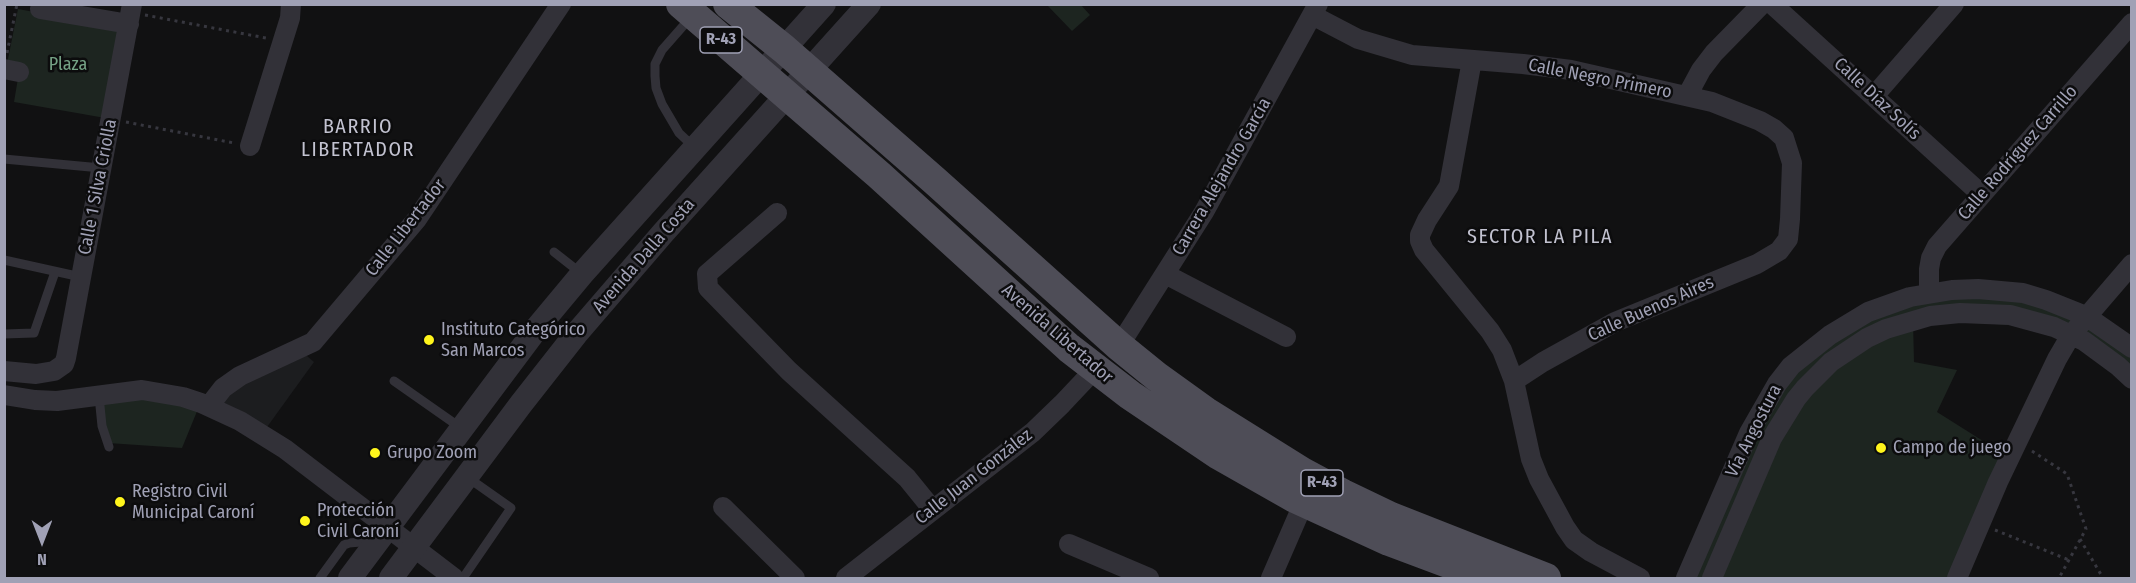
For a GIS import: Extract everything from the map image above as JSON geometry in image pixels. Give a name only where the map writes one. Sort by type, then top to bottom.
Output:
[{"type":"main road","name":"Avenida Libertador","points":[[728,4],[809,71],[1119,346],[1206,412],[1312,477],[1391,517],[1546,579]]},
{"type":"main road","name":"Avenida Libertador","points":[[687,10],[879,175],[1048,329],[1095,369],[1155,413],[1219,455],[1304,502],[1389,541],[1488,579]]},
{"type":"street","points":[[250,146],[290,18],[291,4]]},
{"type":"street","name":"Calle Libertador","points":[[209,406],[223,388],[240,376],[313,342],[417,219],[561,4]]},
{"type":"street","name":"Avenida Libertador","points":[[739,4],[784,50]]},
{"type":"street","name":"Avenida Dalla Costa","points":[[350,579],[537,328],[582,274],[824,4]]},
{"type":"street","name":"Avenida Dalla Costa","points":[[391,579],[521,404],[602,303],[869,4]]},
{"type":"street","points":[[1688,96],[1701,70],[1714,53],[1762,4]]},
{"type":"street","name":"Calle Díaz Solís","points":[[1772,4],[1981,194]]},
{"type":"street","points":[[1874,96],[1954,4]]},
{"type":"street","points":[[40,9],[131,13]]},
{"type":"street","name":"Calle Negro Primero","points":[[1315,10],[1358,39],[1388,49],[1430,58],[1571,70],[1712,102],[1750,117],[1774,129],[1784,138],[1792,163],[1788,239]]},
{"type":"street","name":"Carrera Alejandro García","points":[[1119,346],[1204,212],[1315,10]]},
{"type":"street","name":"Calle 1 Silva Criolla","points":[[4,371],[47,373],[64,364],[131,13]]},
{"type":"street","name":"Calle Rodríguez Carrillo","points":[[1929,293],[1929,269],[1937,246],[2132,23]]},
{"type":"street","points":[[1472,60],[1452,177],[1449,186],[1422,230],[1420,241],[1424,250],[1490,331],[1502,350],[1514,381],[1531,459],[1564,527],[1574,540],[1591,552],[1640,579]]},
{"type":"street","points":[[777,213],[707,274],[708,288],[789,371],[908,478],[933,510]]},
{"type":"street","name":"Calle Buenos Aires","points":[[1514,381],[1615,322],[1771,257],[1785,245],[1788,239]]},
{"type":"street","points":[[1956,579],[2017,441],[2057,359],[2071,335],[2086,316],[2132,264]]},
{"type":"street","points":[[1165,274],[1286,337]]},
{"type":"street","name":"Vía Angostura","points":[[1686,579],[1749,433],[1765,402],[1791,366],[1830,335],[1868,312],[1910,297],[1929,293],[1978,289],[2023,293],[2086,316],[2132,348]]},
{"type":"street","name":"Vía Angostura","points":[[1712,579],[1757,469],[1784,416],[1805,388],[1831,362],[1867,338],[1906,322],[1930,316],[1960,313],[2010,315],[2054,327],[2071,335],[2103,354],[2132,379]]},
{"type":"street","name":"Calle Juan González","points":[[846,579],[1033,432],[1095,369]]},
{"type":"street","points":[[4,395],[35,400],[80,399],[125,391],[160,392],[209,406],[240,421],[285,449],[383,534],[414,547],[445,576]]},
{"type":"street","points":[[1271,579],[1304,502]]},
{"type":"street","points":[[723,507],[795,579]]},
{"type":"street","points":[[1069,544],[1149,579]]},
{"type":"lane","points":[[687,10],[662,50],[655,64],[654,75],[662,104],[679,133],[695,148]]},
{"type":"lane","points":[[4,159],[101,168]]},
{"type":"lane","points":[[554,252],[582,274]]},
{"type":"lane","points":[[4,260],[81,277]]},
{"type":"lane","points":[[4,334],[34,333],[55,272]]},
{"type":"lane","points":[[394,381],[461,428]]},
{"type":"lane","points":[[99,396],[102,426],[109,447]]},
{"type":"lane","points":[[463,579],[511,508],[467,477]]},
{"type":"lane","points":[[320,579],[344,545],[383,534]]},
{"type":"path","points":[[10,65],[17,4]]},
{"type":"path","points":[[131,13],[282,42]]},
{"type":"path","points":[[111,119],[250,146]]},
{"type":"path","points":[[2017,441],[2067,474],[2086,529],[2059,579]]},
{"type":"path","points":[[1981,523],[2069,560]]},
{"type":"path","points":[[2080,539],[2103,579]]},
{"type":"shaded area","points":[[300,350],[314,362],[262,434],[223,413],[223,388]]},
{"type":"green space","points":[[1047,5],[1081,5],[1090,15],[1072,31]]},
{"type":"green space","name":"Plaza","points":[[18,9],[128,29],[111,119],[14,102],[19,72],[6,69]]},
{"type":"green space","name":"Campo de juego","points":[[2023,293],[2131,348],[2131,379],[2054,327],[1913,320],[1914,362],[1957,370],[1937,412],[2010,458],[1957,578],[1686,578],[1777,384],[1888,304]]},
{"type":"green space","points":[[125,393],[200,404],[182,448],[108,443],[99,398]]},
{"type":"place","name":"Instituto Categórico San Marcos","points":[[429,340]]},
{"type":"place","name":"Campo de juego","points":[[1881,448]]},
{"type":"place","name":"Grupo Zoom","points":[[375,453]]},
{"type":"place","name":"Registro Civil Municipal Caroní","points":[[120,502]]},
{"type":"place","name":"Protección Civil Caroní","points":[[305,521]]},
{"type":"district","name":"BARRIO LIBERTADOR","points":[[358,138]]},
{"type":"district","name":"SECTOR LA PILA","points":[[1540,237]]}]
